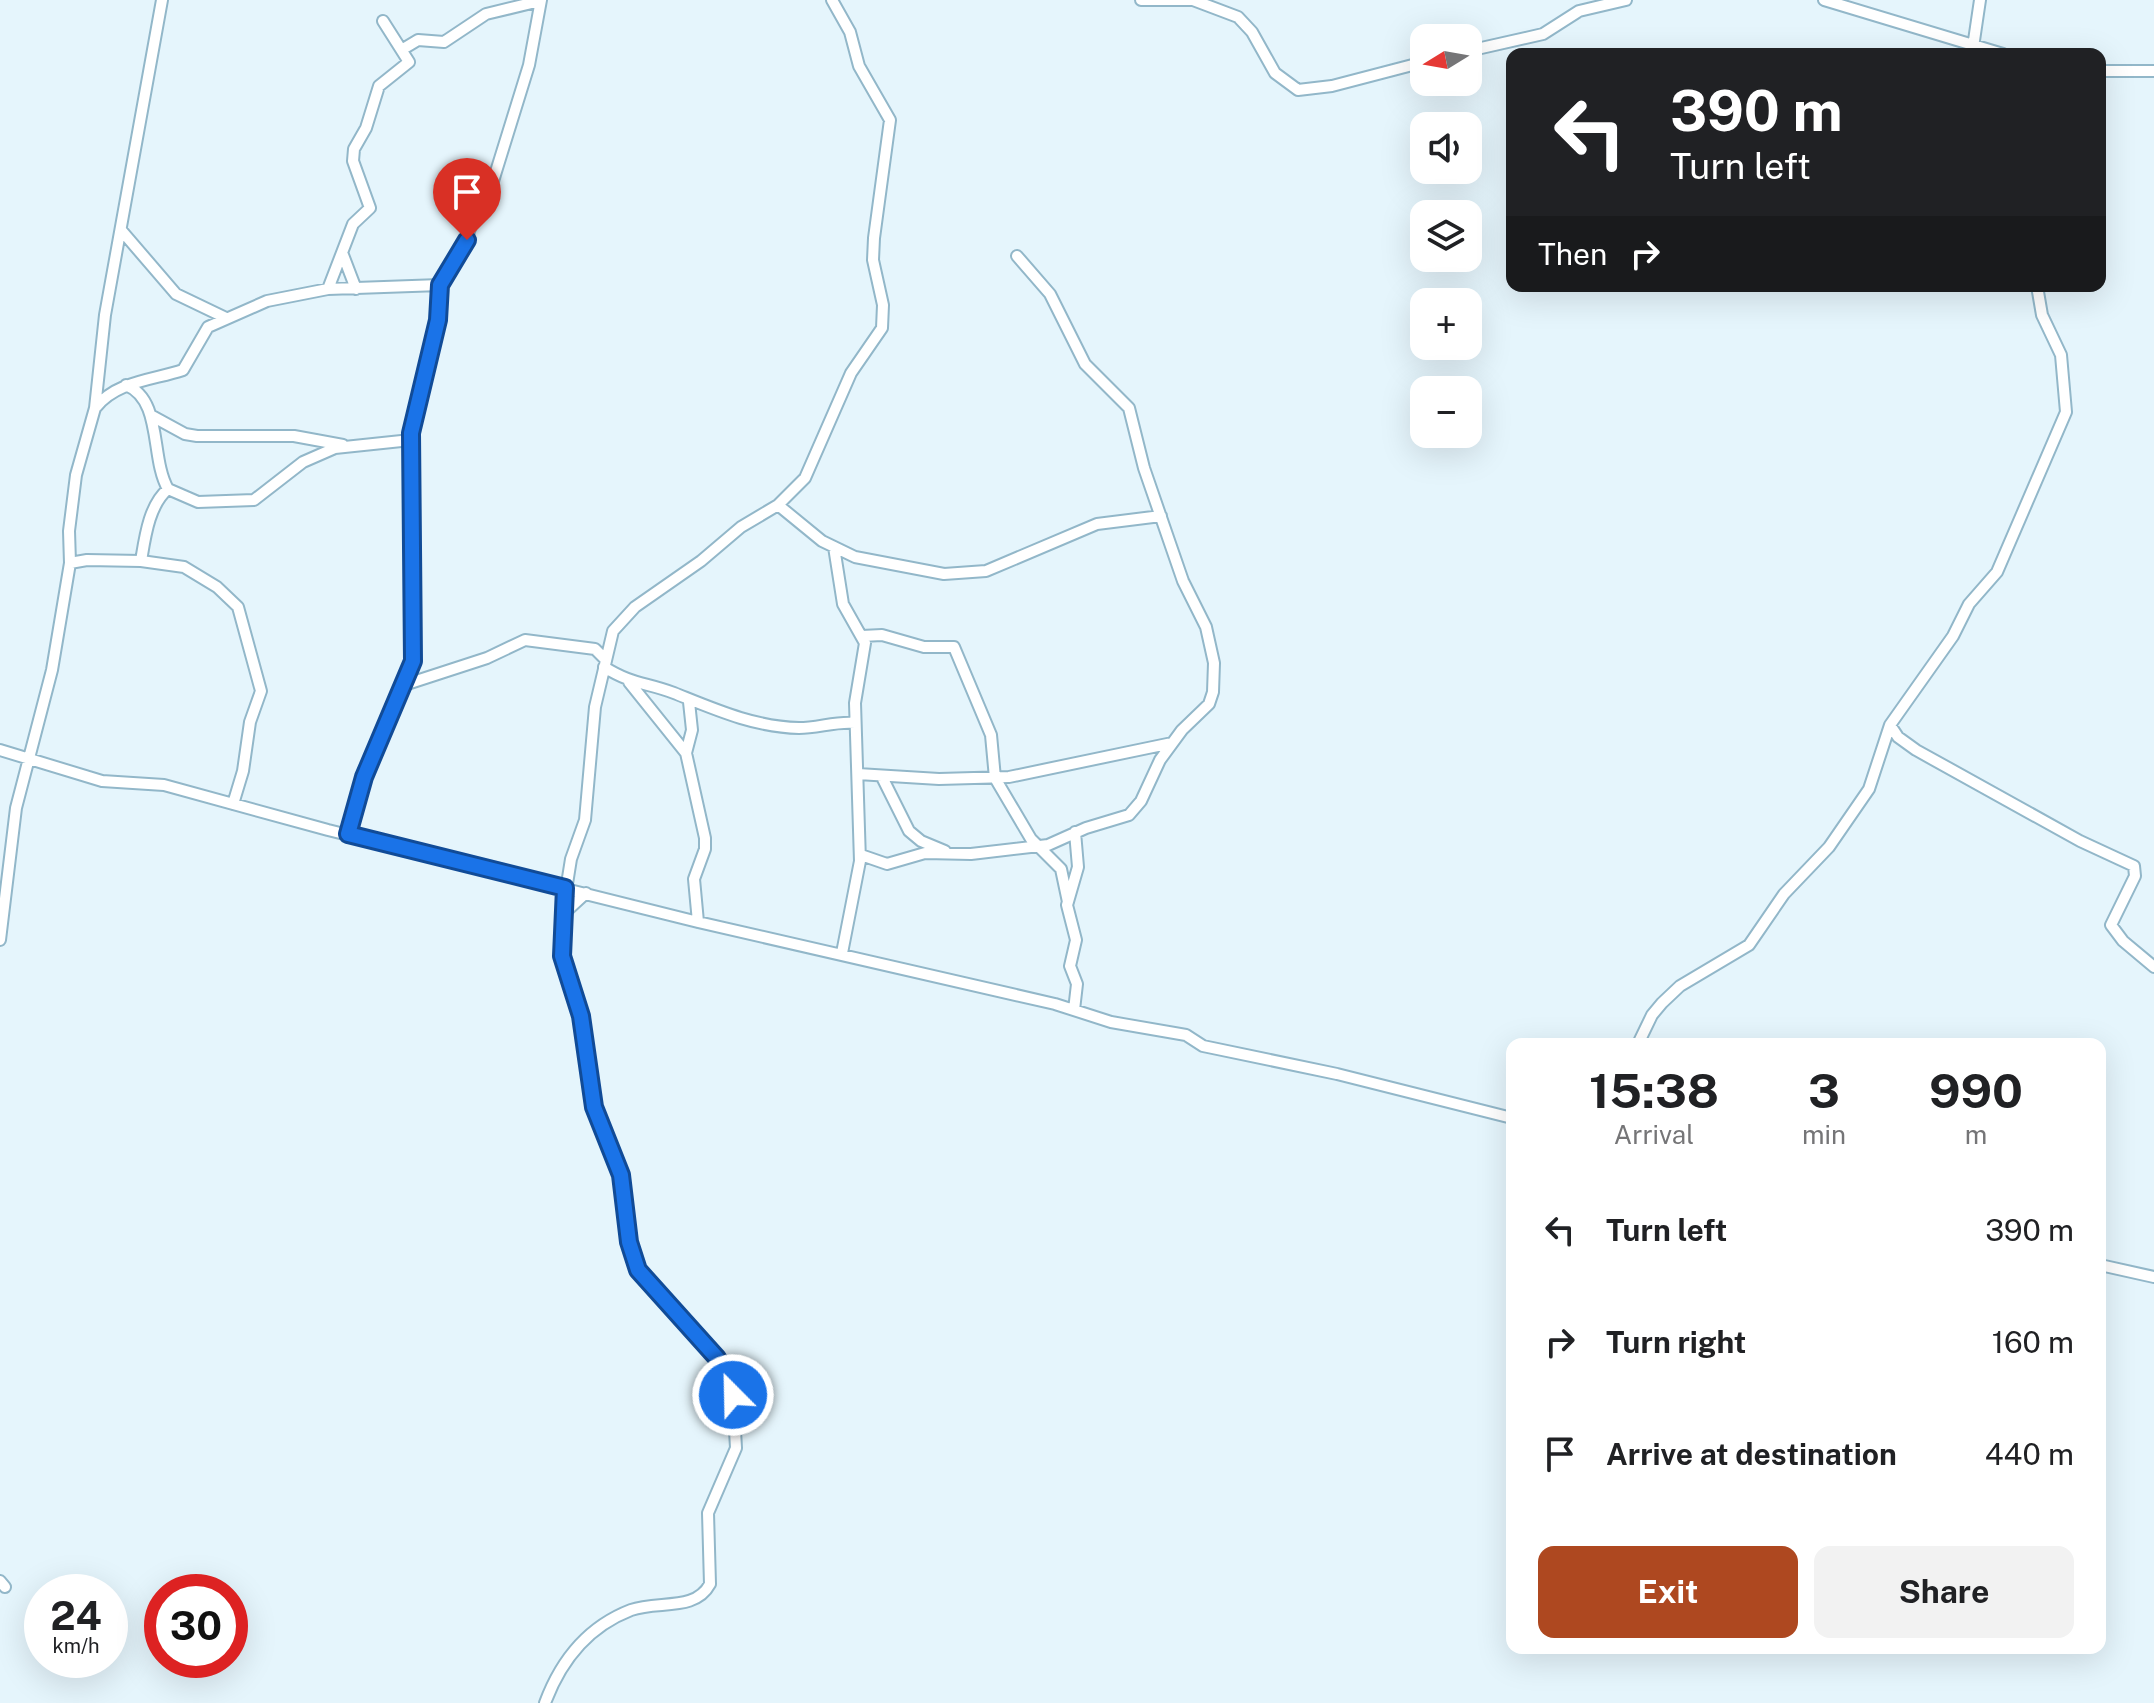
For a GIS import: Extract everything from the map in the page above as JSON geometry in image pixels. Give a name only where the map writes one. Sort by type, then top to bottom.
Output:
[{"type":"street","points":[[0,940],[16,808],[52,670],[70,563],[69,531],[76,475],[95,408],[105,315],[162,0]]},
{"type":"street","points":[[545,1703],[574,1646],[634,1609],[693,1600],[705,1593],[710,1584],[708,1513],[737,1441],[727,1374],[692,1326],[638,1270],[629,1242],[621,1175],[594,1107],[581,1016],[562,956],[562,915],[571,859],[585,820],[595,707],[613,631],[635,607],[701,561],[741,527],[778,505],[812,467],[851,373],[879,334],[883,319],[874,238],[890,120],[859,66],[850,32],[832,0]]},
{"type":"street","points":[[1141,0],[1193,0],[1238,17],[1252,32],[1270,66],[1294,89],[1322,89],[1410,66]]},
{"type":"street","points":[[1482,48],[1543,34],[1579,11],[1626,0]]},
{"type":"street","points":[[1824,0],[1973,48],[1980,0]]},
{"type":"street","points":[[348,834],[364,777],[404,685],[414,651],[411,440],[438,320],[440,285],[462,253],[473,219],[490,191],[529,65],[541,1],[486,14],[444,42],[418,40],[403,49]]},
{"type":"street","points":[[328,289],[353,224],[370,208],[353,161],[354,149],[379,86],[409,62],[383,21]]},
{"type":"street","points":[[2106,71],[2154,71]]},
{"type":"street","points":[[121,230],[176,294],[226,318]]},
{"type":"street","points":[[343,255],[356,289]]},
{"type":"street","points":[[861,855],[887,864],[925,853],[1037,847],[1134,811],[1172,743],[1209,704],[1213,692],[1214,663],[1206,627],[1183,581],[1129,408],[1085,364],[1045,287],[1017,256]]},
{"type":"street","points":[[95,408],[103,398],[126,385],[183,370],[205,330],[267,301],[328,289],[440,285]]},
{"type":"street","points":[[1641,1038],[1652,1015],[1680,986],[1749,945],[1784,894],[1829,847],[1869,789],[1890,725],[1953,636],[1969,604],[1997,572],[2065,417],[2064,369],[2042,315],[2038,292]]},
{"type":"street","points":[[126,385],[137,393],[152,416],[155,457],[168,489],[198,502],[254,500],[303,462],[344,445]]},
{"type":"street","points":[[152,416],[159,416],[185,434],[197,436],[294,436],[344,445],[411,440]]},
{"type":"street","points":[[141,561],[151,517],[160,497],[168,489]]},
{"type":"street","points":[[778,505],[834,547],[855,557],[944,574],[974,574],[1097,524],[1161,516]]},
{"type":"street","points":[[834,547],[843,604],[862,636],[864,659],[855,703],[861,855],[842,953]]},
{"type":"street","points":[[70,563],[87,560],[141,561],[193,571],[228,595],[240,610],[245,644],[261,691],[250,722],[243,771],[233,804]]},
{"type":"street","points":[[862,636],[882,635],[924,647],[954,647],[991,735],[995,778],[1037,847],[1061,869],[1076,940],[1070,966],[1077,984],[1074,1010]]},
{"type":"street","points":[[404,685],[487,658],[525,640],[595,649],[604,663],[629,682],[686,753],[705,838],[705,849],[694,879],[698,922]]},
{"type":"street","points":[[629,682],[671,692],[689,702],[759,723],[786,726],[855,723]]},
{"type":"street","points":[[686,753],[692,730],[689,702]]},
{"type":"street","points":[[1890,725],[1898,737],[1916,750],[2080,841],[2134,866],[2135,876],[2111,925],[2123,941],[2154,967]]},
{"type":"street","points":[[858,774],[995,778],[1172,743]]},
{"type":"street","points":[[0,750],[102,781],[158,784],[698,922],[842,953],[907,972],[1074,1010],[1111,1022],[1186,1035],[1203,1046],[1337,1074],[1506,1116]]},
{"type":"street","points":[[882,777],[909,831],[921,841],[951,853]]},
{"type":"street","points":[[1068,902],[1078,867],[1075,832]]},
{"type":"street","points":[[562,915],[586,893]]},
{"type":"street","points":[[2106,1266],[2154,1277]]},
{"type":"route","points":[[467,240],[462,253],[440,285],[438,320],[411,433],[413,661],[382,742],[364,777],[348,834],[565,888],[562,956],[581,1016],[594,1107],[621,1175],[629,1242],[638,1270],[692,1326],[717,1358],[727,1374],[733,1395]]}]
